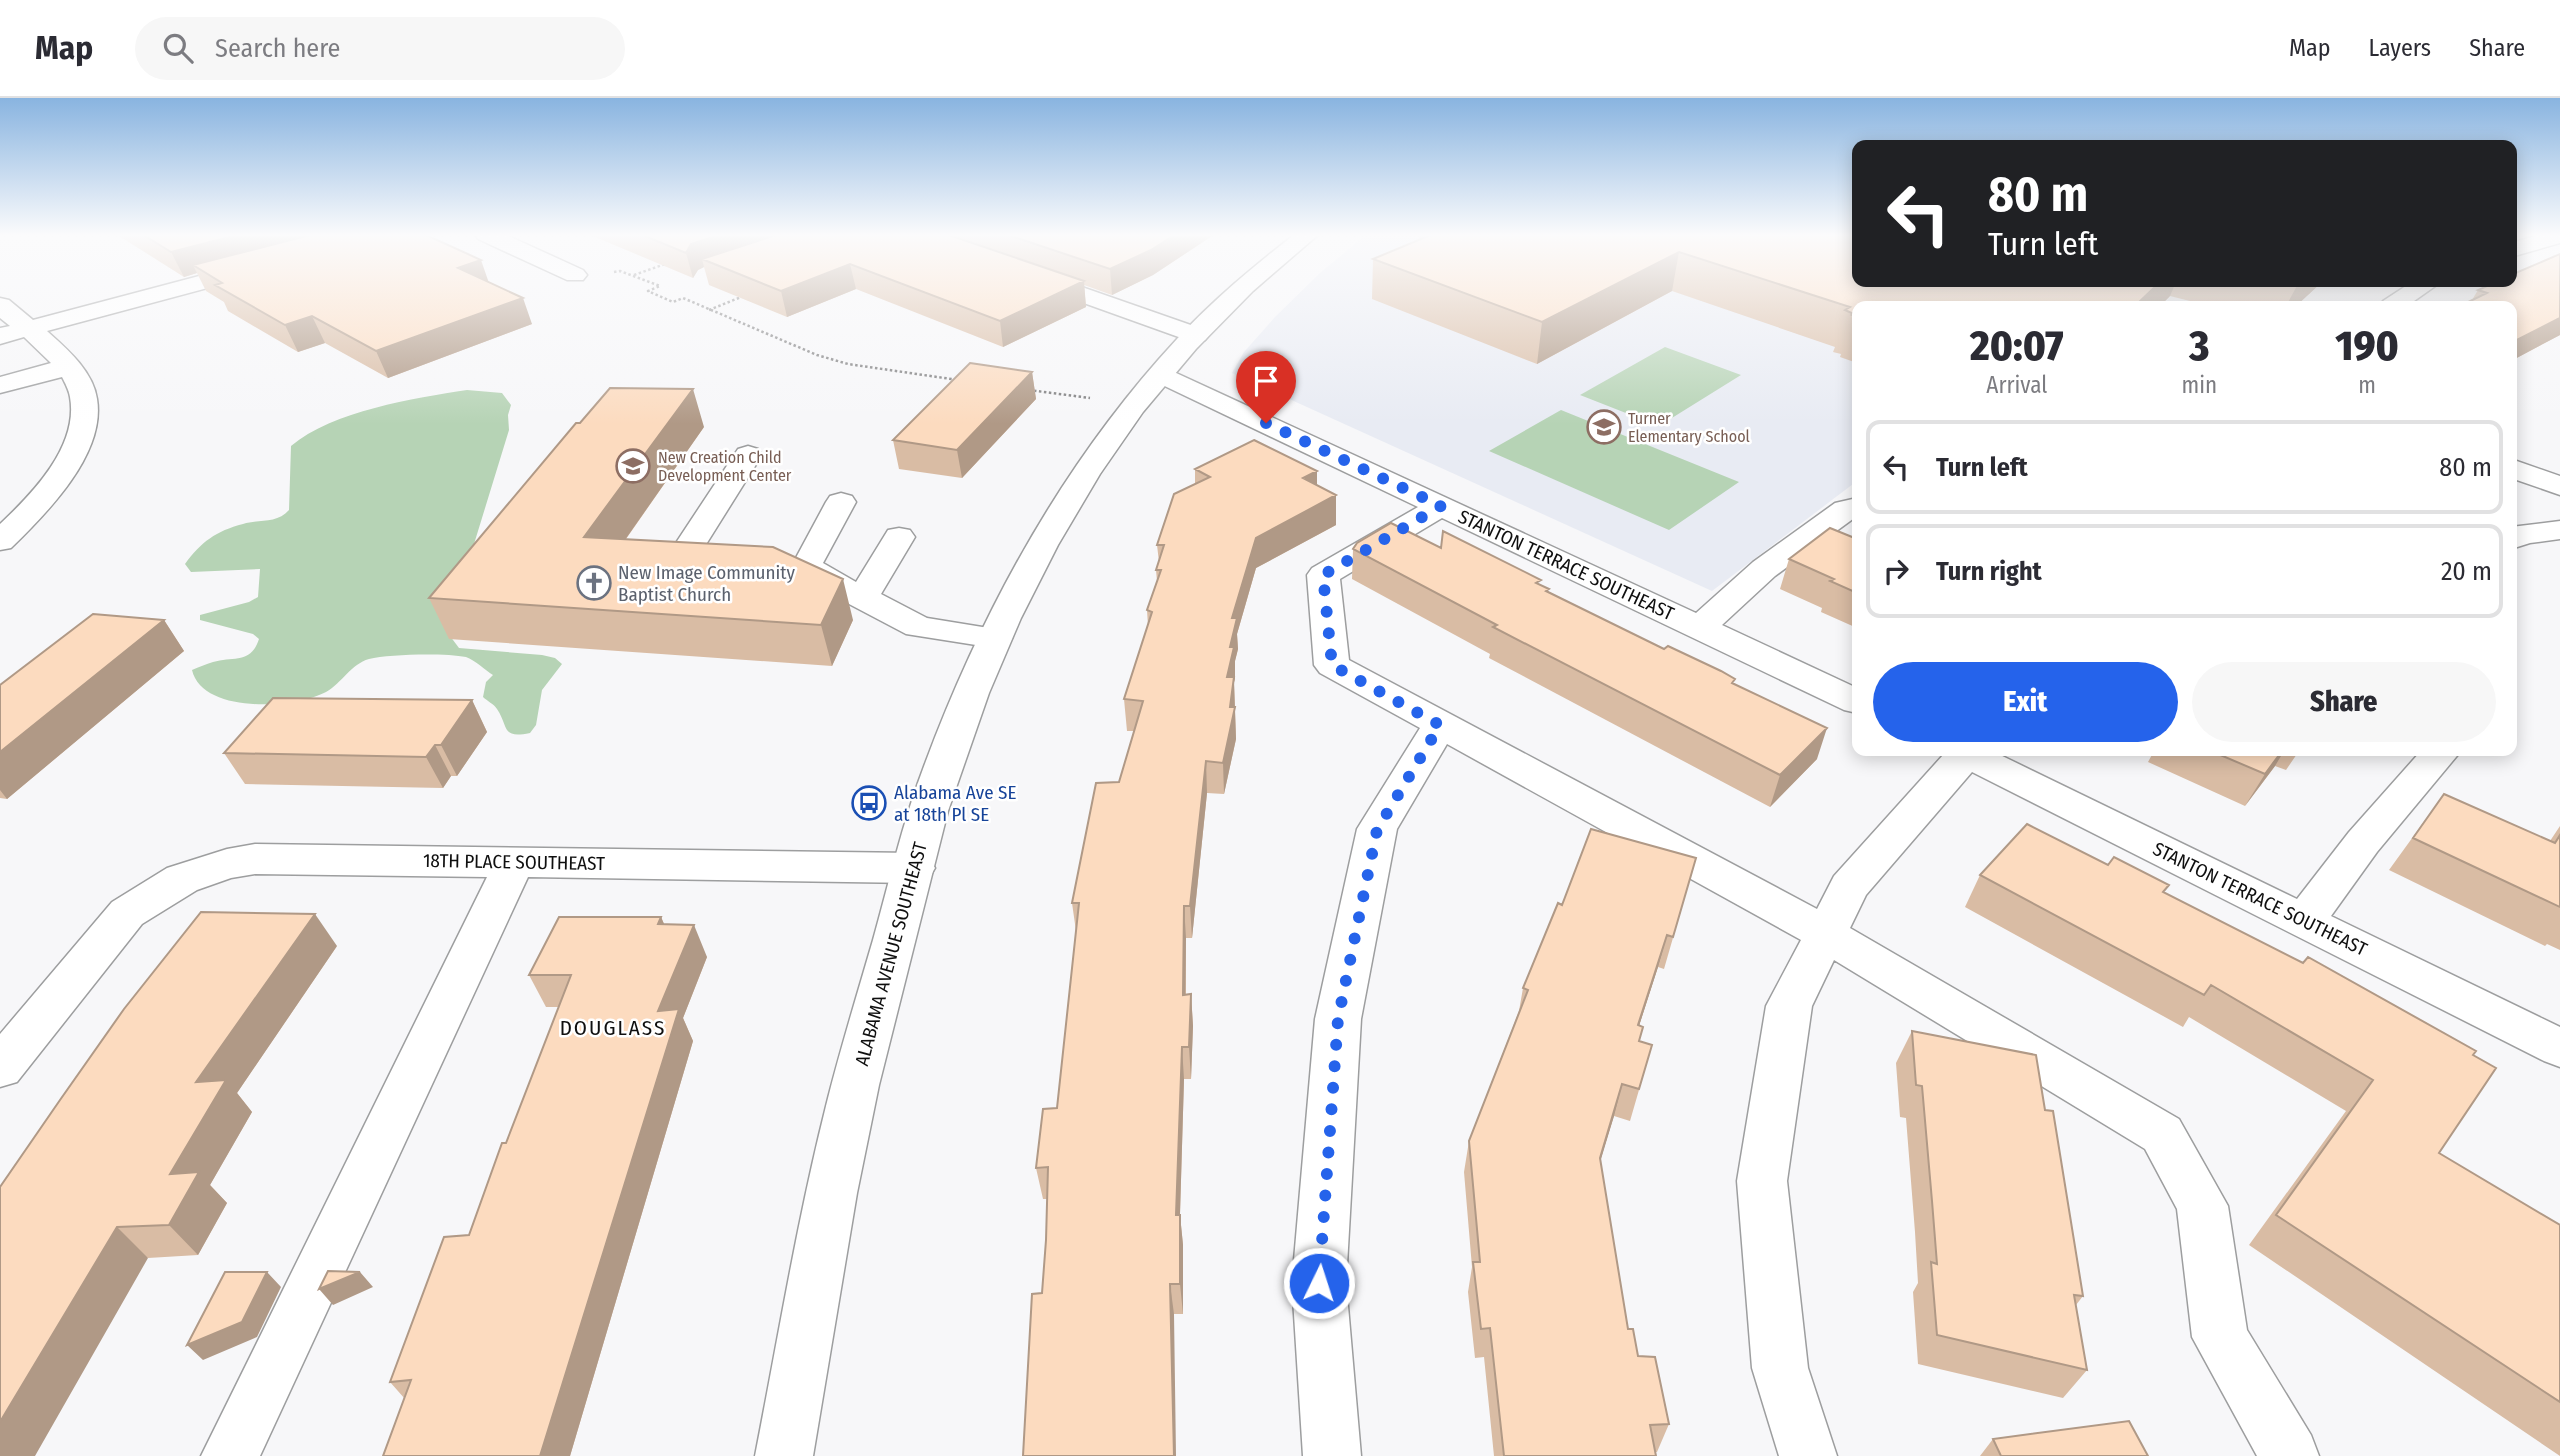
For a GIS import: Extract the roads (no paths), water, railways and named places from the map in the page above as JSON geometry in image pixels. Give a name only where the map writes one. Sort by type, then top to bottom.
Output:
[{"type":"street","points":[[0,336],[146,297]]},
{"type":"street","points":[[1090,297],[1196,335]]},
{"type":"street","name":"ALABAMA AVENUE SOUTHEAST","points":[[784,1456],[850,1106],[941,772],[995,638],[1044,542],[1122,423],[1161,374],[1235,297]]},
{"type":"street","points":[[0,305],[68,367],[82,392],[84,424],[75,449],[47,491],[0,541]]},
{"type":"street","points":[[0,385],[68,367]]},
{"type":"street","name":"STANTON TERRACE SOUTHEAST","points":[[1161,374],[1852,700]]},
{"type":"street","points":[[727,572],[674,570],[748,455]]},
{"type":"street","points":[[2517,470],[2560,486]]},
{"type":"street","points":[[841,502],[806,565],[820,576],[918,627],[995,638]]},
{"type":"street","points":[[1441,506],[1323,575],[1332,665],[1826,934],[2162,1134],[2202,1206],[2220,1337],[2290,1456]]},
{"type":"street","points":[[1699,628],[1764,569],[1846,509],[1852,508]]},
{"type":"street","points":[[2517,537],[2560,530]]},
{"type":"street","points":[[862,598],[899,537]]},
{"type":"street","points":[[767,574],[820,576]]},
{"type":"street","points":[[1332,1456],[1319,1283],[1338,1019],[1377,830],[1440,725]]},
{"type":"street","points":[[1808,1456],[1780,1368],[1762,1181],[1789,1006],[1849,887],[1961,756]]},
{"type":"street","name":"STANTON TERRACE SOUTHEAST","points":[[1972,756],[2560,1048]]},
{"type":"street","points":[[2304,921],[2363,842],[2438,756]]},
{"type":"street","name":"18TH PLACE SOUTHEAST","points":[[0,1068],[127,913],[181,878],[227,864],[255,859],[914,868]]},
{"type":"street","points":[[230,1456],[515,862]]},
{"type":"place","name":"Turner Elementary School","points":[[1604,427]]},
{"type":"place","name":"New Creation Child Development Center","points":[[633,466]]},
{"type":"place","name":"New Image Community Baptist Church","points":[[594,583]]},
{"type":"place","name":"Alabama Ave SE at 18th Pl SE","points":[[869,803]]},
{"type":"district","name":"DOUGLASS","points":[[613,1028]]}]
